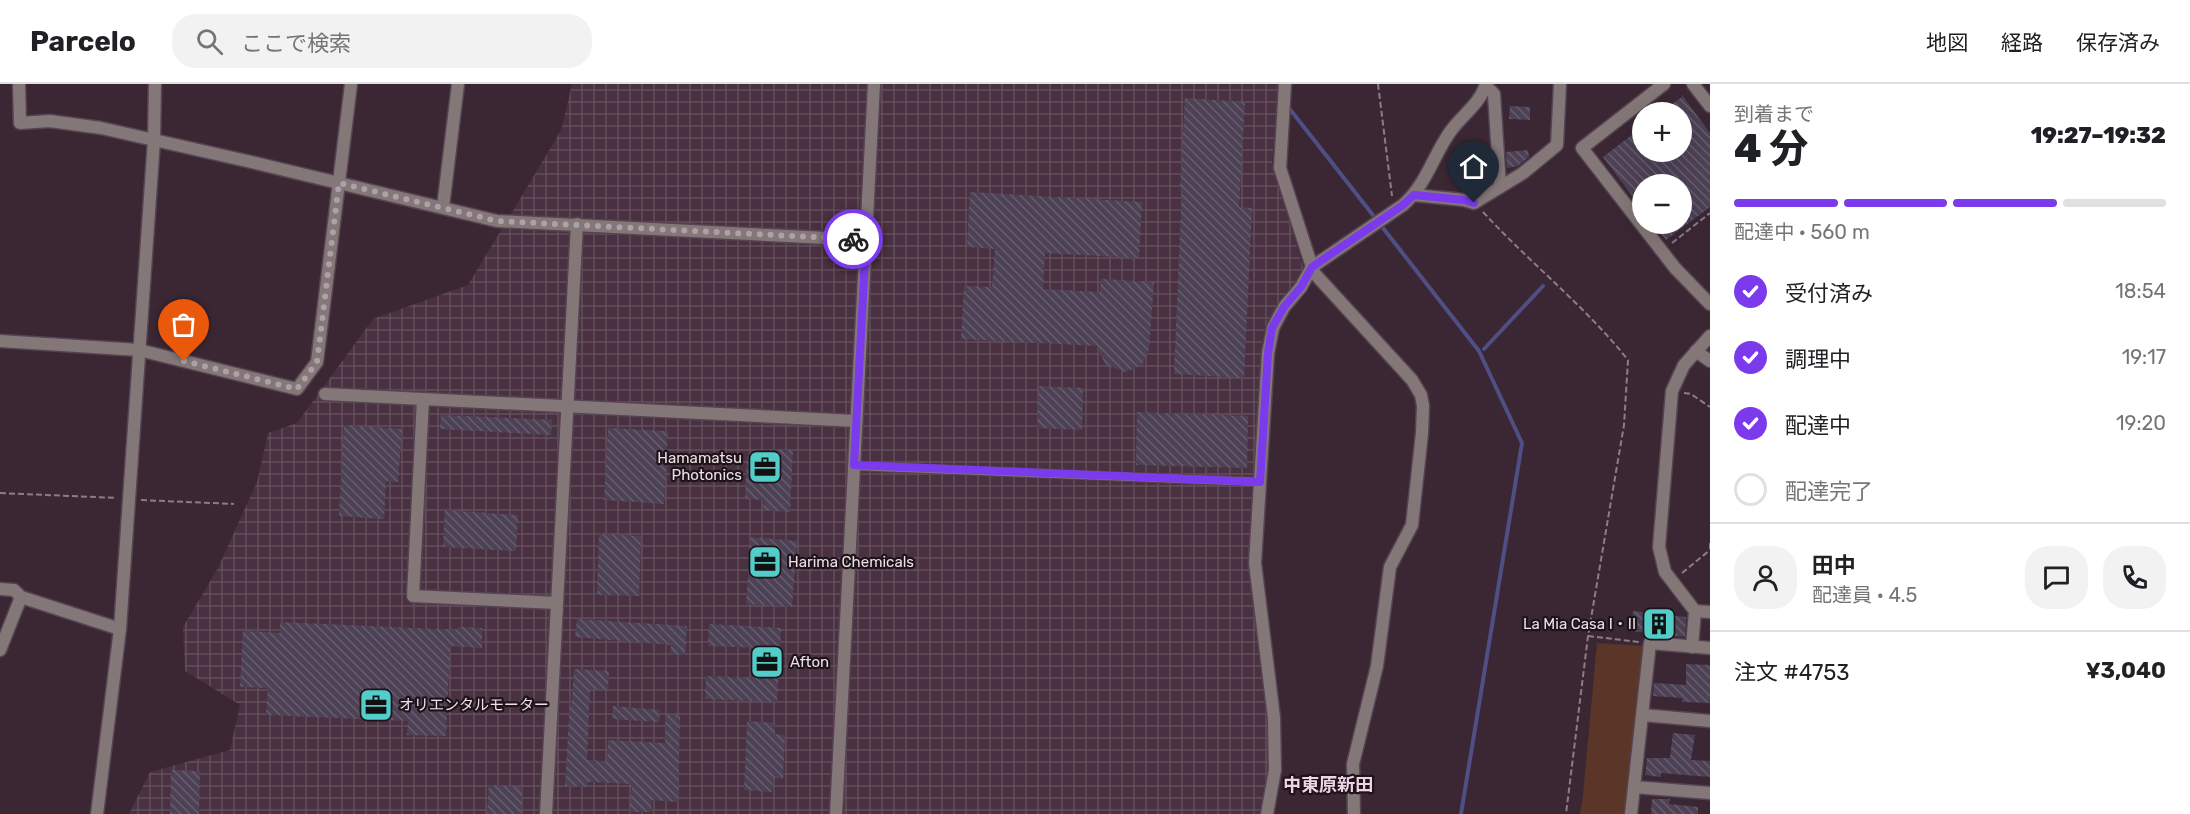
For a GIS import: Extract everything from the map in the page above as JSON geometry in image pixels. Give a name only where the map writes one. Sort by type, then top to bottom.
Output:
[{"type":"street","points":[[20,84],[20,123],[66,122],[154,140],[497,221],[866,240]]},
{"type":"street","points":[[97,814],[120,629],[154,140],[155,84]]},
{"type":"street","points":[[0,342],[140,350],[297,389],[317,362],[351,84]]},
{"type":"street","points":[[443,207],[458,84]]},
{"type":"street","points":[[836,814],[874,84]]},
{"type":"street","points":[[1285,84],[1280,168],[1315,274],[1412,380],[1421,395],[1423,405],[1412,525],[1390,567],[1377,666],[1353,764],[1354,814]]},
{"type":"street","points":[[1414,195],[1474,203],[1523,173],[1557,145],[1560,84]]},
{"type":"street","points":[[1664,84],[1582,148],[1676,268],[1710,304]]},
{"type":"street","points":[[1693,84],[1710,106]]},
{"type":"street","points":[[1267,814],[1275,770],[1274,717],[1255,563],[1268,353],[1272,328],[1312,267],[1414,195],[1450,131],[1480,97],[1486,85],[1494,94],[1500,187]]},
{"type":"street","points":[[546,814],[577,224]]},
{"type":"street","points":[[1692,647],[1695,610],[1665,572],[1659,547],[1672,391],[1684,365],[1710,336]]},
{"type":"street","points":[[1696,351],[1710,362]]},
{"type":"street","points":[[325,394],[856,421]]},
{"type":"street","points":[[423,399],[413,596],[557,603]]},
{"type":"street","points":[[0,589],[14,590],[21,597],[120,629]]},
{"type":"street","points":[[0,650],[21,597]]},
{"type":"street","points":[[1695,610],[1710,612]]},
{"type":"street","points":[[1630,814],[1650,643],[1710,648]]},
{"type":"street","points":[[1643,715],[1710,721]]},
{"type":"street","points":[[1634,787],[1710,793]]},
{"type":"lane","points":[[854,465],[1260,482]]},
{"type":"path","points":[[1378,84],[1394,211]]},
{"type":"path","points":[[1474,203],[1604,330],[1628,360],[1624,425],[1588,636],[1566,814]]},
{"type":"path","points":[[1662,250],[1710,213]]},
{"type":"path","points":[[1672,391],[1691,394],[1710,407]]},
{"type":"path","points":[[1672,581],[1710,550],[1710,543]]},
{"type":"path","points":[[1588,636],[1650,643]]},
{"type":"shaded area","points":[[572,84],[1280,84],[1272,162],[1303,267],[1302,273],[1274,311],[1262,342],[1249,569],[1268,723],[1270,762],[1262,814],[129,814],[150,772],[230,750],[240,705],[185,671],[183,627],[218,568],[257,482],[268,433],[297,423],[373,319],[468,285],[556,139],[562,127]]},
{"type":"shaded area","points":[[1597,643],[1643,646],[1643,666],[1626,814],[1580,814]]},
{"type":"building","points":[[1682,95],[1687,102],[1675,102]]},
{"type":"building","points":[[1185,98],[1245,102],[1239,207],[1252,208],[1244,378],[1174,374]]},
{"type":"building","points":[[1510,106],[1530,107],[1530,120],[1509,119]]},
{"type":"building","points":[[1692,109],[1710,133],[1710,207],[1692,220],[1692,174],[1632,174],[1632,196],[1603,157],[1632,135],[1632,162],[1692,162]]},
{"type":"building","points":[[1528,150],[1529,157],[1518,166],[1507,168],[1506,152]]},
{"type":"building","points":[[970,192],[1142,202],[1139,258],[1045,253],[1043,289],[1100,292],[1101,279],[1154,282],[1149,349],[1142,365],[1125,372],[1105,364],[1097,346],[961,339],[964,286],[992,287],[995,249],[967,247]]},
{"type":"building","points":[[1661,234],[1674,234],[1666,240]]},
{"type":"building","points":[[1039,386],[1083,388],[1082,430],[1037,428]]},
{"type":"building","points":[[1137,412],[1248,416],[1247,468],[1136,465]]},
{"type":"building","points":[[441,415],[552,420],[551,435],[440,429]]},
{"type":"building","points":[[344,425],[402,429],[398,482],[386,481],[384,519],[339,516]]},
{"type":"building","points":[[608,428],[668,431],[664,504],[604,500]]},
{"type":"building","points":[[766,449],[793,450],[790,512],[763,510],[764,500],[745,499],[747,456],[766,457]]},
{"type":"building","points":[[445,510],[518,515],[516,551],[443,547]]},
{"type":"building","points":[[599,534],[641,536],[639,596],[597,595]]},
{"type":"building","points":[[751,537],[797,541],[792,607],[746,604]]},
{"type":"building","name":"La Mia Casa I・II","points":[[1633,611],[1686,617],[1685,637],[1631,631]]},
{"type":"building","points":[[577,619],[687,626],[685,655],[670,654],[671,645],[575,637]]},
{"type":"building","points":[[280,622],[458,630],[458,627],[482,628],[482,648],[450,646],[446,736],[407,735],[408,721],[266,715],[268,688],[240,687],[243,631],[280,633]]},
{"type":"building","points":[[709,624],[781,628],[777,702],[705,699],[706,676],[761,678],[762,648],[708,646]]},
{"type":"building","points":[[1686,664],[1710,665],[1710,703],[1682,702],[1682,698],[1653,696],[1654,683],[1686,685]]},
{"type":"building","points":[[574,669],[609,671],[608,689],[590,689],[587,760],[607,761],[608,740],[665,743],[666,715],[680,715],[678,802],[652,800],[651,812],[630,812],[632,784],[588,782],[588,787],[565,786]]},
{"type":"building","points":[[613,706],[660,710],[659,722],[612,719]]},
{"type":"building","points":[[747,721],[775,723],[775,734],[785,735],[783,779],[773,778],[772,792],[744,790]]},
{"type":"building","points":[[1673,733],[1695,735],[1691,760],[1710,761],[1710,777],[1661,773],[1661,777],[1645,775],[1647,758],[1670,758]]},
{"type":"building","points":[[171,770],[200,771],[199,814],[170,814]]},
{"type":"building","points":[[489,785],[522,787],[521,814],[487,814]]},
{"type":"building","points":[[1652,799],[1670,799],[1669,804],[1698,807],[1698,814],[1651,814]]},
{"type":"waterway","points":[[1289,106],[1376,219]]},
{"type":"waterway","points":[[1383,228],[1479,351],[1522,443],[1461,814]]},
{"type":"waterway","points":[[1484,349],[1543,286]]},
{"type":"way so far","points":[[184,361],[297,389],[317,362],[339,183],[497,221],[853,239]]},
{"type":"place","name":"Hamamatsu Photonics","points":[[765,467]]},
{"type":"place","name":"Harima Chemicals","points":[[765,562]]},
{"type":"place","name":"La Mia Casa I・II","points":[[1659,624]]},
{"type":"place","name":"Afton","points":[[767,662]]},
{"type":"place","name":"オリエンタルモーター","points":[[376,705]]},
{"type":"district","name":"中東原新田","points":[[1328,785]]},
{"type":"route","points":[[853,239],[866,240],[854,465],[1260,482],[1268,353],[1272,328],[1312,267],[1360,236],[1414,195],[1474,203]]}]
